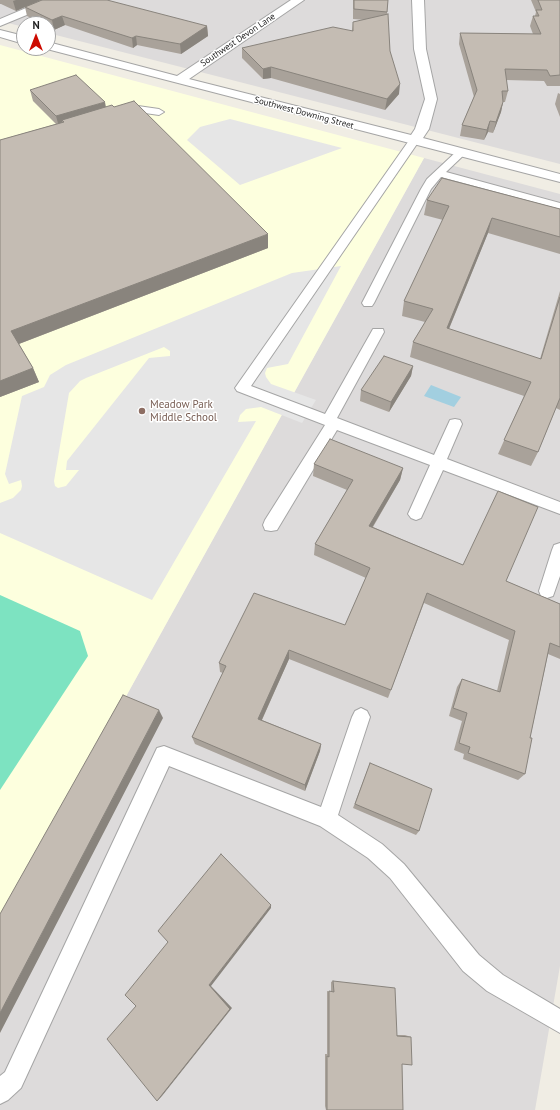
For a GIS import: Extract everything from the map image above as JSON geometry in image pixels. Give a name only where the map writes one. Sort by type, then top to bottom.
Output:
[{"type":"street","points":[[0,23],[54,0]]},
{"type":"street","name":"Southwest Devon Lane","points":[[179,80],[298,0]]},
{"type":"street","points":[[414,141],[422,129],[431,99],[420,49],[418,0]]},
{"type":"street","points":[[0,33],[16,38]]},
{"type":"street","name":"Southwest Downing Street","points":[[56,48],[560,178]]},
{"type":"lane","points":[[116,114],[138,109],[159,112]]},
{"type":"lane","points":[[414,141],[242,388],[560,508]]},
{"type":"lane","points":[[368,303],[426,189],[461,153]]},
{"type":"lane","points":[[440,174],[560,206]]},
{"type":"lane","points":[[271,525],[331,422],[378,332]]},
{"type":"lane","points":[[416,514],[455,424]]},
{"type":"lane","points":[[547,591],[560,550]]},
{"type":"lane","points":[[327,820],[360,717]]},
{"type":"lane","points":[[0,1092],[13,1080],[164,755],[327,820],[375,851],[397,871],[471,962],[489,978],[560,1022]]},
{"type":"shaded area","points":[[0,0],[560,0],[560,164],[56,35],[56,16],[16,16],[16,25],[0,21]]},
{"type":"shaded area","name":"Meadow Park Middle School","points":[[0,45],[16,49],[16,56],[41,56],[424,158],[0,924]]},
{"type":"shaded area","points":[[230,119],[342,148],[240,185],[187,140],[200,127]]},
{"type":"shaded area","points":[[424,158],[560,194],[560,966],[535,1110],[0,1110],[0,924]]},
{"type":"shaded area","points":[[341,266],[288,364],[267,368],[265,373],[271,384],[316,400],[302,423],[261,407],[246,409],[240,415],[238,422],[256,421],[152,600],[0,533],[0,503],[13,498],[21,490],[22,486],[21,480],[9,484],[5,474],[22,396],[44,387],[50,375],[66,365],[292,273]],"holes":[[[164,347],[170,351],[170,356],[149,358],[67,461],[66,470],[79,470],[66,486],[58,488],[55,486],[54,481],[69,393],[80,381],[86,378]]]},
{"type":"green space","points":[[0,595],[80,631],[88,656],[0,790]]},
{"type":"water","points":[[431,385],[461,397],[454,407],[424,396]]},
{"type":"building","points":[[42,0],[107,0],[207,26],[180,44],[136,36],[132,38],[62,16],[56,18],[56,16],[44,16],[25,7]]},
{"type":"building","points":[[354,0],[388,0],[387,12],[354,9]]},
{"type":"building","points":[[538,0],[560,0],[560,75],[550,76],[547,70],[505,69],[508,91],[502,91],[503,102],[496,122],[490,121],[487,130],[462,125],[477,90],[460,33],[541,34],[533,16],[539,16],[536,10],[542,10]]},
{"type":"building","points":[[388,14],[390,51],[400,84],[387,99],[271,67],[263,69],[242,48],[333,27],[353,31],[353,22]]},
{"type":"building","points":[[76,75],[105,102],[56,116],[30,90]]},
{"type":"building","points":[[134,101],[268,234],[11,331],[33,368],[0,381],[0,140],[64,122],[62,120],[112,105],[114,107]]},
{"type":"building","points":[[442,178],[560,209],[560,237],[492,218],[447,328],[541,359],[560,297],[560,398],[538,452],[504,440],[531,382],[413,342],[433,309],[404,301],[449,206],[427,200]]},
{"type":"building","points":[[384,356],[413,366],[391,402],[361,390]]},
{"type":"building","points":[[330,439],[403,468],[369,526],[463,565],[498,491],[538,507],[506,581],[560,604],[560,647],[550,643],[530,738],[532,738],[525,774],[468,753],[470,747],[459,743],[467,713],[453,708],[462,679],[500,692],[515,631],[427,593],[391,690],[289,650],[258,719],[321,744],[305,785],[192,737],[226,666],[219,663],[254,593],[345,625],[370,568],[315,544],[353,480],[314,464]]},
{"type":"building","points":[[123,695],[159,710],[0,1013],[0,914]]},
{"type":"building","points":[[370,763],[432,789],[419,831],[355,804]]},
{"type":"building","points":[[221,854],[271,905],[209,985],[230,1009],[157,1101],[107,1039],[136,1006],[125,995],[168,942],[158,931]]},
{"type":"building","points":[[333,981],[395,988],[397,1036],[411,1037],[412,1065],[402,1064],[403,1110],[327,1110],[329,991],[334,992]]},
{"type":"place","name":"Meadow Park Middle School","points":[[142,411]]}]
